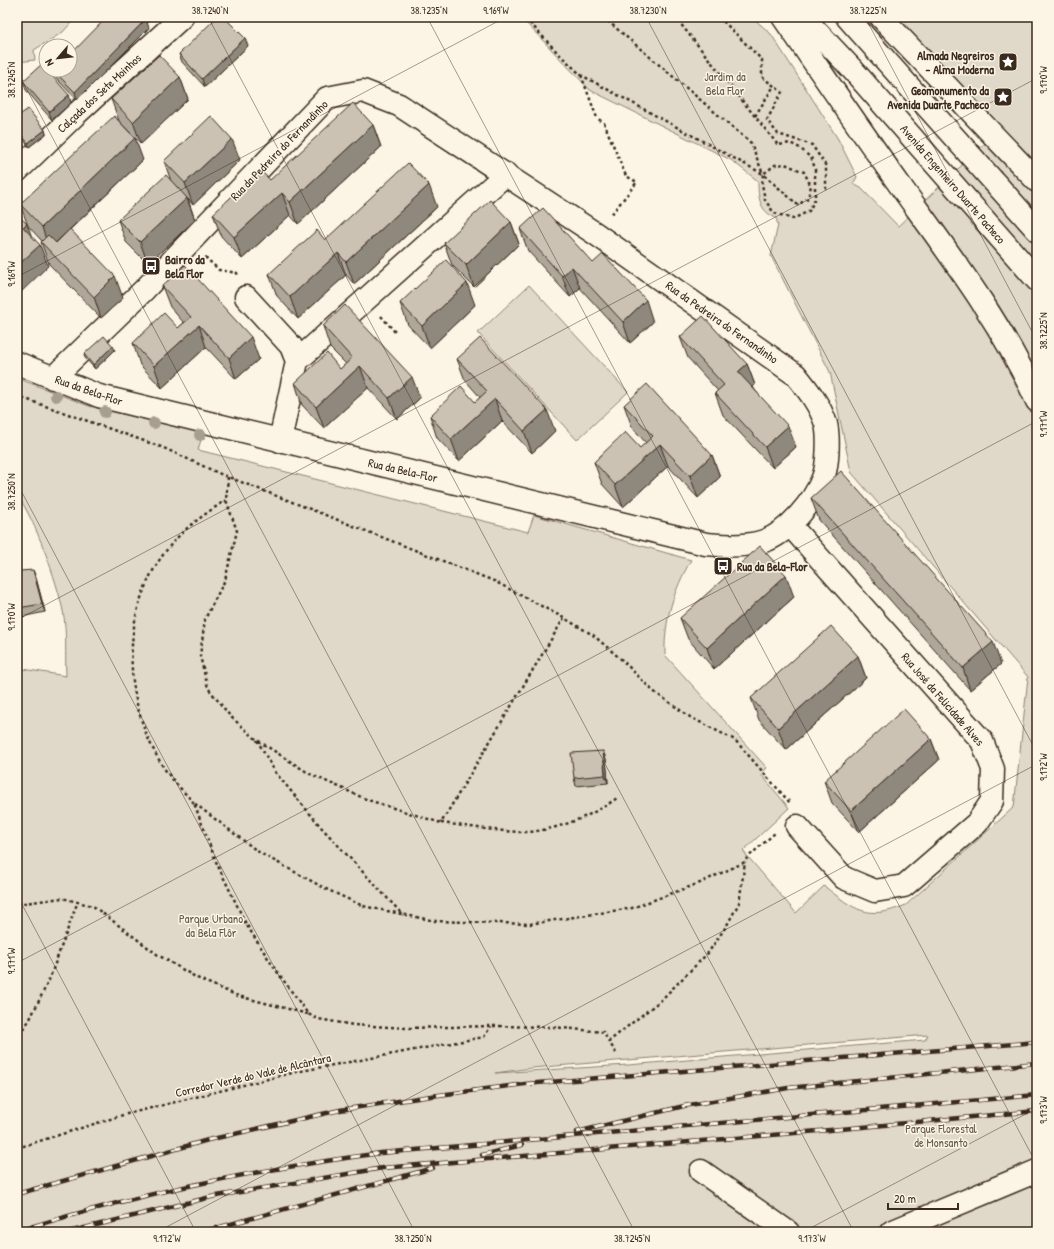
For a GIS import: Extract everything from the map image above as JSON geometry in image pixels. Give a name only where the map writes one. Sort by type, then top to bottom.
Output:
[{"type":"main road","name":"Calçada dos Sete Moinhos","points":[[17,171],[74,116],[182,17]]},
{"type":"main road","points":[[783,17],[895,178],[967,278],[1002,335],[1037,402]]},
{"type":"main road","name":"Avenida Engenheiro Duarte Pacheco","points":[[803,17],[852,68],[1037,280]]},
{"type":"main road","points":[[847,17],[1037,230]]},
{"type":"main road","points":[[881,17],[1037,181]]},
{"type":"main road","name":"Rua da Pedreira do Fernandinho","points":[[53,378],[145,289],[327,98],[363,90],[398,105],[506,174],[596,234],[796,374],[816,400],[826,425],[828,450],[824,478],[809,504],[790,525]]},
{"type":"main road","points":[[297,361],[506,174]]},
{"type":"main road","points":[[246,297],[291,346],[297,361],[280,441]]},
{"type":"main road","name":"Rua da Bela-Flor","points":[[17,363],[99,396],[706,544],[735,546],[765,541],[790,525]]},
{"type":"main road","name":"Rua José da Felicidade Alves","points":[[790,525],[982,742],[993,769],[992,801],[977,824],[904,886],[876,891],[844,878],[795,816]]},
{"type":"main road","points":[[701,1171],[788,1232]]},
{"type":"main road","points":[[891,1232],[1037,1171]]},
{"type":"path","points":[[530,17],[530,23],[581,75],[763,174],[798,205],[808,198],[811,186],[804,172],[785,164],[775,165],[763,174]]},
{"type":"path","points":[[603,17],[751,143],[763,174],[762,184],[765,200],[774,213],[793,219],[808,211],[815,199],[814,169],[812,159],[800,148],[790,143],[778,145],[675,17]]},
{"type":"path","points":[[719,17],[762,60],[762,77],[782,92],[767,120],[778,134],[812,145],[826,166],[826,189]]},
{"type":"path","points":[[581,75],[597,118],[604,123],[626,176],[637,182],[596,234]]},
{"type":"path","points":[[755,116],[774,86]]},
{"type":"path","points":[[190,242],[219,270],[237,273],[246,297]]},
{"type":"path","points":[[17,396],[164,448],[228,477],[494,582],[564,618],[593,635],[622,660],[653,691],[690,717],[735,740],[795,816],[747,858],[745,862],[739,902],[727,925],[708,953],[661,1000],[608,1042]]},
{"type":"path","points":[[228,477],[226,500],[237,531],[225,580],[206,619],[200,656],[208,688],[230,716],[257,740],[310,774],[361,797],[441,823],[522,832],[558,826],[587,815],[608,805],[617,798]]},
{"type":"path","points":[[226,500],[199,518],[175,540],[156,567],[142,596],[133,628],[131,660],[134,693],[146,734],[166,771],[194,803],[260,853],[326,889],[363,906],[435,920],[530,924],[578,918],[632,908],[700,883],[745,862]]},
{"type":"path","points":[[441,823],[564,618]]},
{"type":"path","points":[[257,740],[275,772],[321,827],[403,915]]},
{"type":"path","points":[[194,803],[217,864],[246,924],[273,966],[308,1014]]},
{"type":"path","points":[[17,904],[62,898],[93,906],[158,956],[196,978],[238,996],[308,1014],[318,1019],[353,1025],[406,1028],[492,1026],[553,1027],[603,1032],[608,1042],[616,1052]]},
{"type":"path","points":[[17,1039],[30,1019],[49,980],[78,901]]},
{"type":"path","name":"Corredor Verde do Vale de Alcântara","points":[[17,1148],[124,1115],[296,1072],[484,1037],[492,1026]]},
{"type":"green space","points":[[17,17],[76,17],[63,32],[53,38],[38,38],[38,48],[34,50],[35,60],[17,62]]},
{"type":"green space","name":"Parque Urbano da Bela Flôr","points":[[527,17],[752,17],[771,34],[838,139],[857,177],[853,184],[861,188],[898,226],[999,130],[891,17],[1037,17],[1037,1232],[17,1232],[17,668],[66,676],[65,627],[60,598],[51,567],[38,534],[17,495],[17,378],[89,406],[203,433],[198,450],[528,532],[534,515],[691,560],[671,605],[666,629],[665,655],[767,768],[761,774],[789,808],[743,851],[796,913],[824,886],[853,907],[862,910],[881,912],[893,910],[906,905],[1014,807],[1028,677],[851,472],[830,372],[771,256],[778,225],[776,218],[766,212],[761,203],[758,193],[758,181],[731,160],[590,90],[527,24]],"holes":[[[928,1035],[925,1040],[628,1065],[495,1073],[532,1068]]]},
{"type":"green space","points":[[529,285],[628,392],[577,440],[478,333]]},
{"type":"building","points":[[107,17],[143,17],[146,19],[75,92],[61,78],[78,78],[78,47]]},
{"type":"building","points":[[217,17],[224,17],[245,38],[202,79],[179,54]]},
{"type":"building","points":[[159,55],[180,77],[133,122],[111,99]]},
{"type":"building","points":[[38,68],[38,78],[54,78],[69,95],[49,112],[23,81]]},
{"type":"building","points":[[353,103],[373,125],[290,202],[282,193],[234,237],[213,214],[260,170],[270,180]]},
{"type":"building","points":[[28,109],[45,130],[28,143],[17,129],[17,117]]},
{"type":"building","points":[[114,116],[135,138],[42,227],[20,204]]},
{"type":"building","points":[[211,116],[232,139],[185,183],[164,161]]},
{"type":"building","points":[[408,163],[429,185],[346,262],[338,253],[290,297],[269,274],[317,230],[325,240]]},
{"type":"building","points":[[166,175],[187,198],[140,242],[118,220]]},
{"type":"building","points":[[490,200],[511,222],[466,265],[444,243]]},
{"type":"building","points":[[543,208],[593,263],[603,254],[646,300],[623,322],[572,267],[562,276],[520,229]]},
{"type":"building","points":[[20,217],[27,224],[23,227],[40,245],[17,266],[17,220]]},
{"type":"building","points":[[70,229],[115,276],[94,297],[41,242],[48,235],[56,243]]},
{"type":"building","points":[[446,260],[467,283],[422,326],[400,303]]},
{"type":"building","points":[[185,265],[251,337],[229,358],[199,325],[154,366],[133,343],[164,313],[178,328],[191,317],[162,286]]},
{"type":"building","points":[[345,305],[412,377],[389,398],[360,366],[316,407],[295,383],[327,353],[340,369],[352,358],[323,326]]},
{"type":"building","points":[[703,316],[747,364],[738,372],[788,426],[765,447],[715,393],[724,385],[680,337]]},
{"type":"building","points":[[104,336],[113,346],[93,365],[84,354]]},
{"type":"building","points":[[480,338],[547,410],[524,431],[495,399],[451,439],[430,416],[461,386],[475,402],[487,391],[457,359]]},
{"type":"building","points":[[647,384],[712,455],[690,476],[660,444],[615,485],[594,462],[625,432],[640,448],[653,436],[624,405]]},
{"type":"building","points":[[841,471],[993,642],[963,668],[811,498]]},
{"type":"building","points":[[760,546],[786,575],[707,648],[680,618]]},
{"type":"building","points":[[33,570],[42,604],[18,608],[20,571]]},
{"type":"building","points":[[831,626],[858,656],[778,728],[751,698]]},
{"type":"building","points":[[904,709],[931,739],[851,811],[824,781]]},
{"type":"building","points":[[603,751],[605,775],[574,778],[571,753]]},
{"type":"railway","points":[[17,1194],[208,1140],[340,1110],[431,1096],[525,1084],[1037,1042]]},
{"type":"railway","points":[[577,1132],[684,1106],[788,1088],[1037,1063]]},
{"type":"railway","points":[[17,1231],[160,1192],[272,1170],[381,1153],[1037,1095]]},
{"type":"railway","points":[[68,1232],[211,1197],[383,1168],[1037,1111]]},
{"type":"railway","points":[[482,1155],[522,1145]]},
{"type":"railway","points":[[202,1232],[433,1168]]},
{"type":"place","name":"Almada Negreiros - Alma Moderna","points":[[1008,62]]},
{"type":"place","name":"Geomonumento da Avenida Duarte Pacheco","points":[[1003,97]]},
{"type":"place","name":"Bairro da Bela Flor","points":[[151,266]]},
{"type":"place","name":"Rua da Bela-Flor","points":[[723,566]]},
{"type":"park label","name":"Jardim da Bela Flor","points":[[725,83]]},
{"type":"park label","name":"Parque Florestal de Monsanto","points":[[941,1135]]}]
